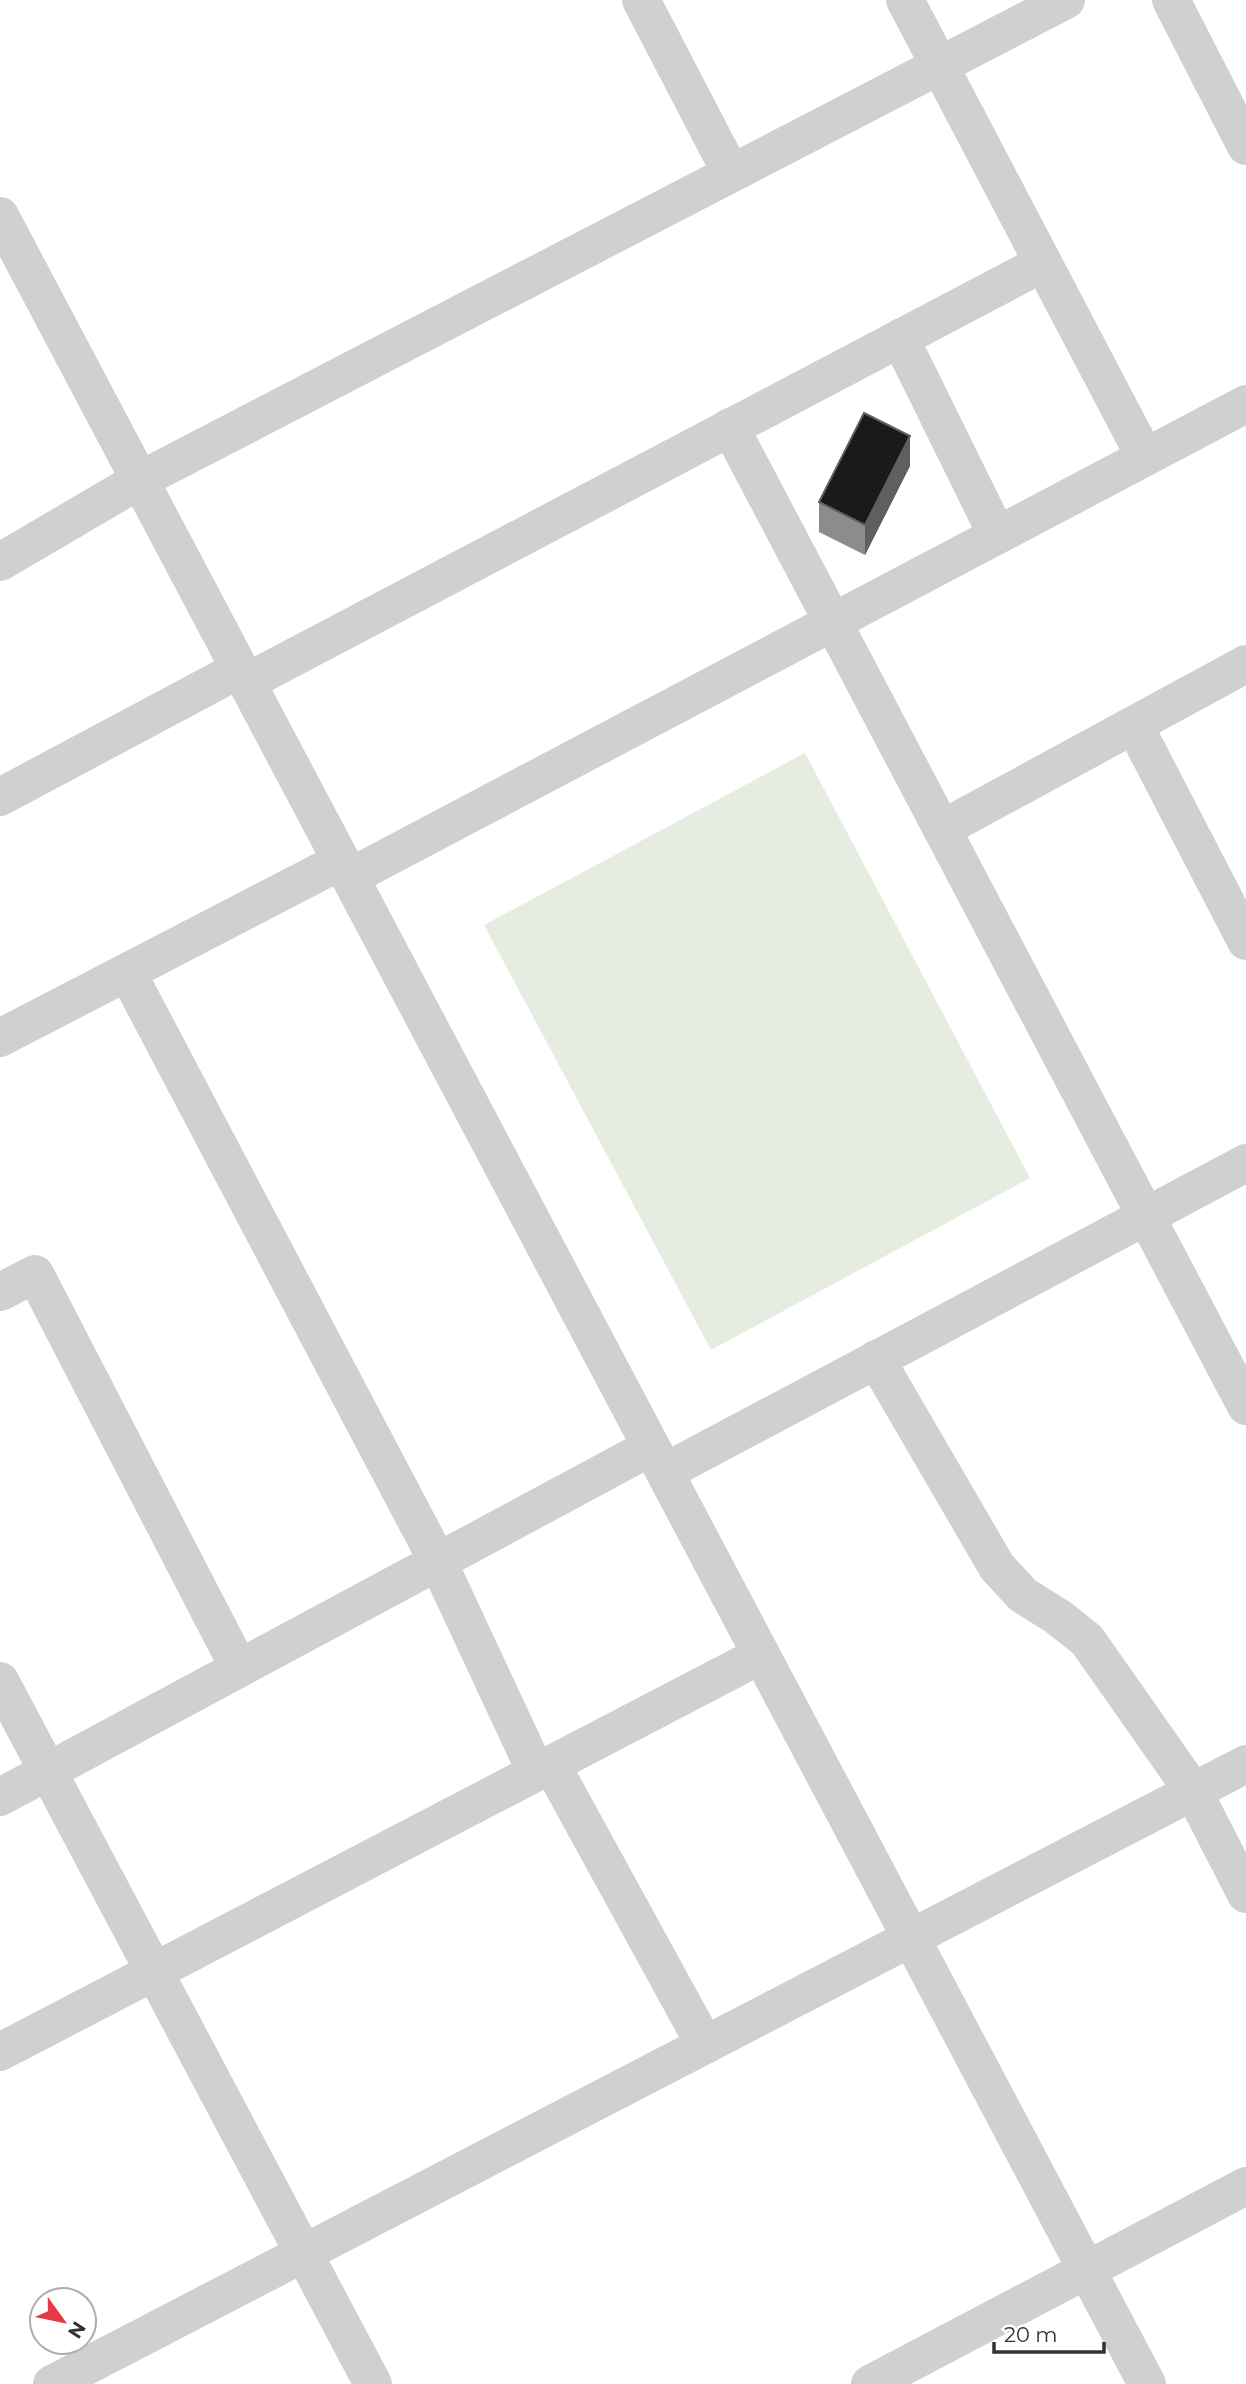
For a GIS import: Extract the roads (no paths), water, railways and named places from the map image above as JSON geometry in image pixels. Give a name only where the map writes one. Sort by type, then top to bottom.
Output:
[{"type":"street","points":[[641,0],[731,173]]},
{"type":"street","points":[[905,0],[1145,457]]},
{"type":"street","points":[[0,562],[140,480],[1066,0]]},
{"type":"street","points":[[1171,0],[1246,146]]},
{"type":"street","points":[[0,216],[1147,2384]]},
{"type":"street","points":[[0,797],[730,428],[1043,263]]},
{"type":"street","points":[[900,338],[997,535]]},
{"type":"street","points":[[0,1038],[127,972],[346,869],[833,622],[1246,404]]},
{"type":"street","points":[[730,428],[1246,1406]]},
{"type":"street","points":[[942,829],[1246,664]]},
{"type":"street","points":[[1134,725],[1246,941]]},
{"type":"street","points":[[127,972],[438,1562],[543,1768],[705,2045]]},
{"type":"street","points":[[0,1797],[438,1562],[876,1359],[1246,1163]]},
{"type":"street","points":[[0,1292],[35,1274],[239,1668]]},
{"type":"street","points":[[876,1359],[997,1567],[1023,1595],[1058,1617],[1087,1640],[1193,1791],[1246,1894]]},
{"type":"street","points":[[0,2052],[761,1655]]},
{"type":"street","points":[[0,1681],[373,2384]]},
{"type":"street","points":[[52,2384],[1246,1764]]},
{"type":"street","points":[[870,2384],[1246,2186]]}]
